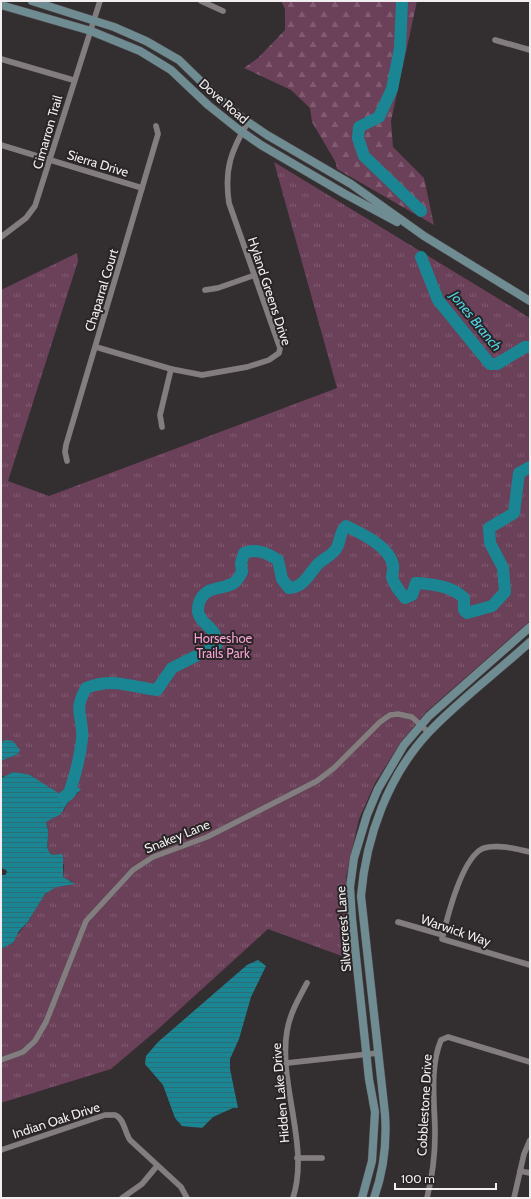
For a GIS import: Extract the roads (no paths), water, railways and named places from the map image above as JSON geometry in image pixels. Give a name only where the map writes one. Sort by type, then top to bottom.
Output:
[{"type":"street","name":"Dove Road","points":[[32,1],[94,20],[146,41],[179,60],[216,96],[248,122],[351,184],[424,236]]},
{"type":"street","name":"Cimarron Trail","points":[[1,237],[14,229],[32,212],[50,160],[73,80],[100,1]]},
{"type":"street","points":[[201,1],[223,11]]},
{"type":"street","name":"Dove Road","points":[[1,4],[91,31],[140,51],[171,70],[208,105],[242,132],[345,194],[424,236],[530,301]]},
{"type":"street","points":[[495,40],[530,50]]},
{"type":"street","points":[[1,59],[73,80]]},
{"type":"street","points":[[208,105],[216,96]]},
{"type":"street","name":"Hyland Greens Drive","points":[[96,347],[171,369],[202,375],[247,367],[277,356],[280,348],[229,203],[227,187],[228,168],[231,154],[248,122]]},
{"type":"street","name":"Chaparral Court","points":[[68,461],[65,452],[66,444],[158,134],[156,126]]},
{"type":"street","name":"Sierra Drive","points":[[1,145],[142,188]]},
{"type":"street","points":[[205,290],[218,288],[255,275]]},
{"type":"street","points":[[162,427],[160,415],[171,369]]},
{"type":"street","name":"Silvercrest Lane","points":[[362,1196],[374,1145],[374,1112],[352,919],[350,887],[354,858],[367,815],[378,789],[396,756],[420,725],[530,627]]},
{"type":"street","name":"Silvercrest Lane","points":[[375,1198],[381,1180],[387,1142],[362,915],[362,881],[374,829],[387,794],[408,758],[428,732],[530,642]]},
{"type":"street","name":"Snakey Lane","points":[[1,1060],[24,1052],[35,1041],[46,1022],[86,921],[133,870],[153,857],[207,837],[317,781],[334,768],[359,740],[390,715],[406,715],[428,732]]},
{"type":"street","points":[[443,935],[459,883],[466,868],[478,851],[484,848],[498,847],[530,852]]},
{"type":"street","name":"Warwick Way","points":[[398,922],[443,935],[442,939],[530,965]]},
{"type":"street","name":"Hidden Lake Drive","points":[[292,1198],[297,1180],[297,1158],[287,1063],[288,1030],[296,1004],[307,983]]},
{"type":"street","name":"Cobblestone Drive","points":[[427,1198],[435,1135],[433,1098],[435,1069],[438,1045],[442,1038],[448,1036],[530,1062]]},
{"type":"street","points":[[287,1063],[378,1053]]},
{"type":"street","name":"Indian Oak Drive","points":[[1,1150],[105,1115],[119,1116],[125,1133],[130,1140],[157,1166]]},
{"type":"street","points":[[514,1198],[524,1154],[530,1140]]},
{"type":"street","name":"Hidden Lake Drive","points":[[297,1158],[322,1158]]},
{"type":"street","points":[[122,1198],[142,1184],[157,1166],[181,1187],[187,1198]]},
{"type":"street","points":[[520,1171],[530,1173]]},
{"type":"street","points":[[362,1196],[375,1198]]},
{"type":"water","points":[[6,740],[13,741],[20,750],[18,754],[1,761],[1,742]]},
{"type":"water","points":[[14,772],[30,775],[60,794],[68,784],[81,789],[68,802],[61,814],[46,822],[48,833],[48,850],[52,855],[61,854],[63,856],[63,877],[75,884],[56,887],[45,894],[27,923],[19,931],[13,943],[1,950],[1,875],[5,875],[7,872],[1,868],[1,778]]},
{"type":"water","points":[[258,960],[266,966],[251,997],[239,1039],[230,1059],[230,1069],[238,1108],[233,1108],[213,1117],[202,1128],[182,1126],[175,1118],[163,1085],[145,1064],[146,1056],[158,1042],[247,965]]},
{"type":"waterway","name":"Jones Branch","points":[[402,1],[400,48],[392,89],[379,117],[359,127],[358,138],[364,156],[421,211]]},
{"type":"waterway","name":"Jones Branch","points":[[421,257],[438,300],[490,364],[497,364],[525,347],[530,347]]},
{"type":"waterway","name":"Jones Branch","points":[[64,797],[69,794],[79,760],[82,739],[79,709],[86,688],[105,683],[114,683],[157,690],[172,668],[216,646],[215,634],[200,617],[198,606],[202,597],[210,590],[231,585],[237,580],[242,572],[241,563],[244,553],[257,551],[270,555],[278,560],[282,579],[289,588],[294,587],[303,582],[319,563],[334,551],[338,546],[342,531],[346,526],[374,541],[386,552],[393,565],[393,580],[405,598],[412,595],[416,583],[422,583],[442,586],[459,594],[464,598],[464,610],[467,613],[492,606],[505,592],[503,568],[490,543],[489,528],[514,513],[519,473],[530,467]]},
{"type":"park label","name":"Horseshoe Trails Park","points":[[223,646]]}]
